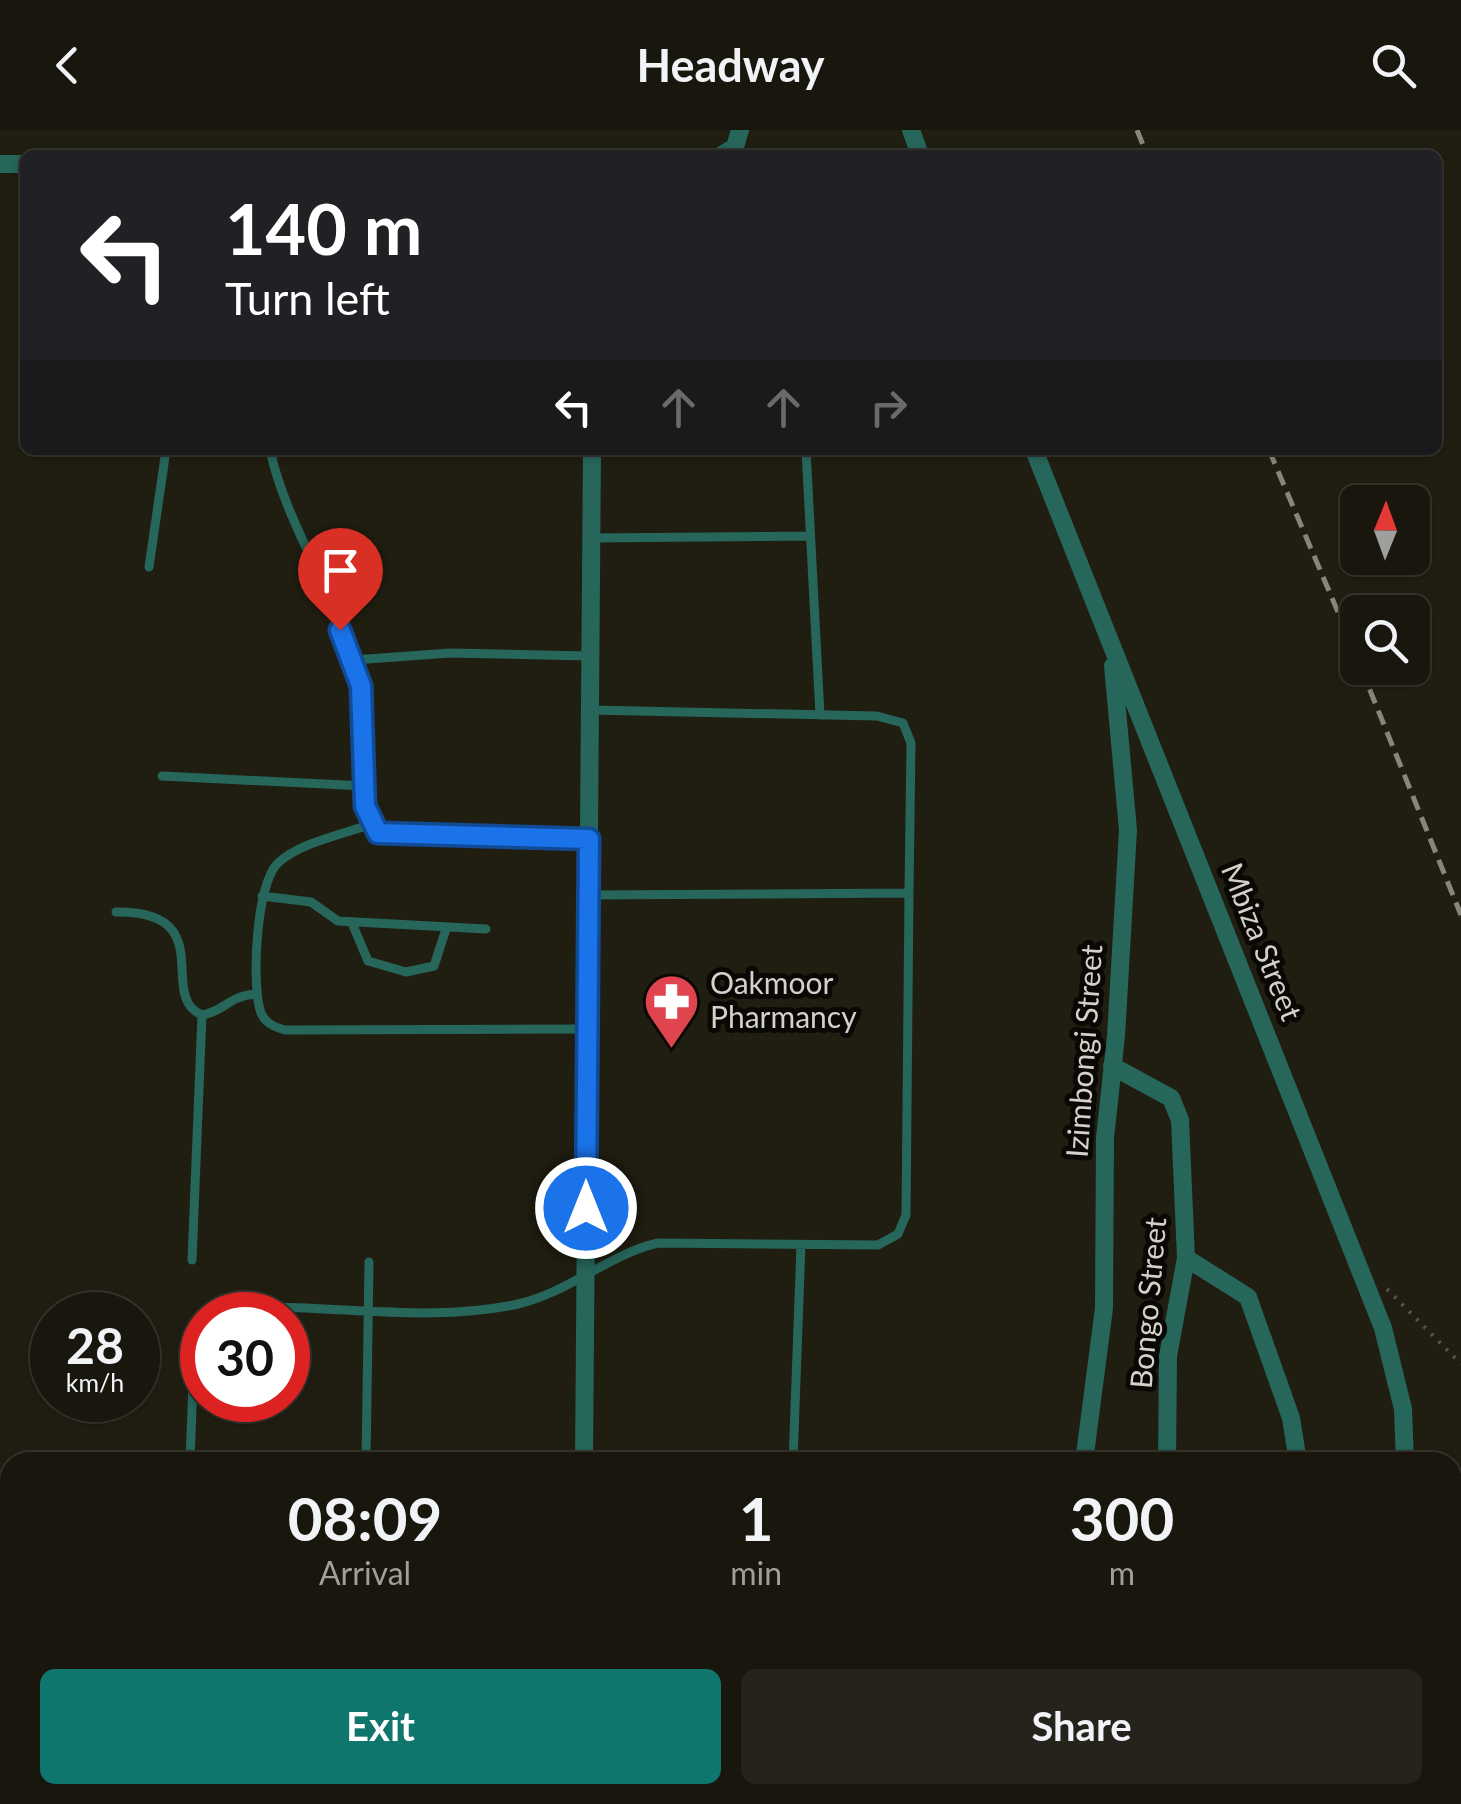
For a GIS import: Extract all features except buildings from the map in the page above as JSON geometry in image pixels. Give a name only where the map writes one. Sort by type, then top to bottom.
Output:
[{"type":"street","points":[[584,1452],[592,455]]},
{"type":"street","name":"Mbiza Street","points":[[1036,455],[1383,1328],[1403,1408],[1405,1452]]},
{"type":"street","name":"Izimbongi Street","points":[[1085,1452],[1104,1308],[1105,1138],[1128,830],[1122,726],[1110,642]]},
{"type":"street","name":"Bongo Street","points":[[1112,1066],[1152,1085],[1176,1105],[1183,1150],[1186,1258],[1168,1356],[1167,1452]]},
{"type":"street","points":[[1186,1258],[1248,1297],[1291,1418],[1296,1452]]},
{"type":"lane","points":[[149,567],[165,455]]},
{"type":"lane","points":[[271,455],[280,486],[354,660],[364,710],[365,786],[371,824],[388,835],[589,839]]},
{"type":"lane","points":[[806,455],[820,715]]},
{"type":"lane","points":[[591,538],[808,536]]},
{"type":"lane","points":[[354,660],[450,652],[590,656]]},
{"type":"lane","points":[[190,1452],[195,1328],[206,1312],[370,1312],[515,1304],[560,1292],[640,1247],[658,1243],[878,1245],[892,1240],[902,1227],[910,893],[911,742],[907,727],[877,716],[590,710]]},
{"type":"lane","points":[[162,776],[365,786]]},
{"type":"lane","points":[[371,824],[296,852],[277,864],[264,881],[257,994],[262,1017],[285,1030],[587,1029]]},
{"type":"lane","points":[[588,895],[910,893]]},
{"type":"lane","points":[[262,896],[311,902],[328,918],[352,922],[486,929]]},
{"type":"lane","points":[[116,912],[153,916],[172,929],[179,943],[187,998],[191,1008],[202,1015],[216,1012],[231,998],[257,994]]},
{"type":"lane","points":[[352,922],[368,961],[406,972],[434,966],[446,928]]},
{"type":"lane","points":[[192,1260],[202,1015]]},
{"type":"lane","points":[[793,1452],[800,1244]]},
{"type":"lane","points":[[366,1452],[369,1262]]},
{"type":"path","points":[[1381,1282],[1461,1364]]},
{"type":"railway","points":[[1137,130],[1145,150]]},
{"type":"railway","points":[[1271,455],[1340,617]]},
{"type":"railway","points":[[1368,685],[1461,915]]},
{"type":"place","name":"Oakmoor Pharmancy","points":[[671,1050]]},
{"type":"route","points":[[340,630],[361,686],[365,806],[378,833],[589,839],[586,1208]]}]
